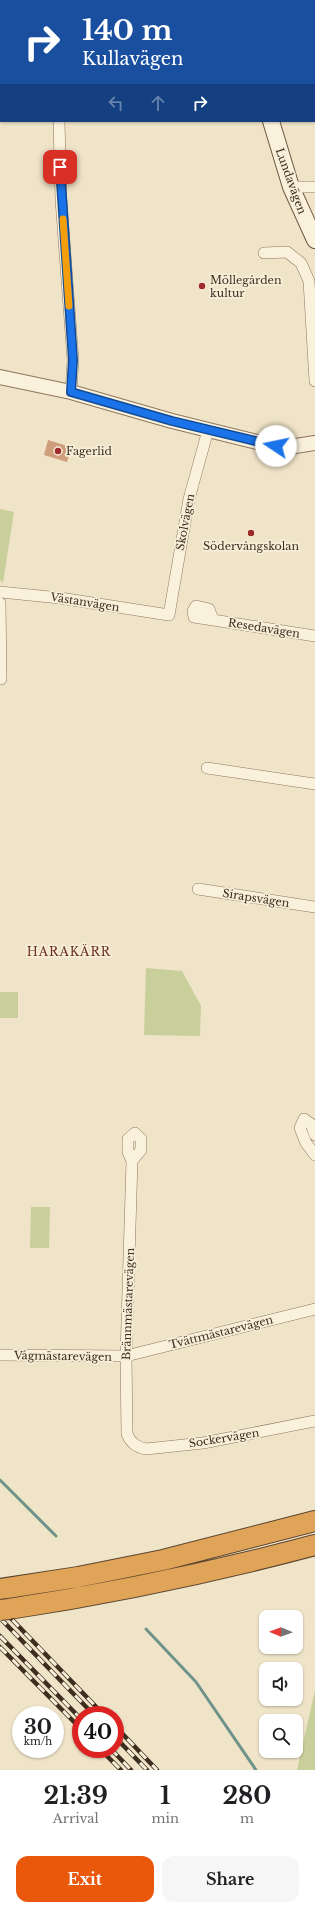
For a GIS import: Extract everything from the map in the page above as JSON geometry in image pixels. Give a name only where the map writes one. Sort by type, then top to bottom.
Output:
[{"type":"highway","points":[[0,1590],[78,1577],[163,1560],[315,1521]]},
{"type":"highway","points":[[5,1609],[96,1595],[172,1580],[315,1545]]},
{"type":"main road","name":"Lundavägen","points":[[271,122],[291,187],[315,240]]},
{"type":"street","points":[[59,122],[61,199],[73,360],[71,392]]},
{"type":"street","points":[[291,187],[315,187]]},
{"type":"street","points":[[264,253],[287,252],[301,262],[309,282],[315,381]]},
{"type":"street","points":[[0,377],[71,392],[108,404],[261,443],[289,448],[315,443]]},
{"type":"street","name":"Skolvägen","points":[[169,615],[189,499],[208,430]]},
{"type":"street","name":"Västanvägen","points":[[0,592],[60,598],[169,615]]},
{"type":"street","points":[[0,603],[1,679]]},
{"type":"street","name":"Resedavägen","points":[[213,620],[315,636]]},
{"type":"street","points":[[207,768],[315,784]]},
{"type":"street","name":"Sirapsvägen","points":[[198,889],[315,907]]},
{"type":"street","points":[[315,1135],[312,1124],[304,1119],[300,1128],[306,1143],[315,1156]]},
{"type":"street","name":"Brännmästarevägen","points":[[132,1160],[126,1356],[127,1434],[134,1444]]},
{"type":"street","name":"Tvättmästarevägen","points":[[126,1356],[315,1309]]},
{"type":"street","name":"Vågmästarevägen","points":[[0,1355],[126,1356]]},
{"type":"street","name":"Sockervägen","points":[[134,1444],[139,1448],[146,1449],[203,1443],[315,1421]]},
{"type":"green space","points":[[0,509],[14,512],[3,583],[0,580]]},
{"type":"green space","points":[[146,968],[182,971],[201,1006],[200,1036],[144,1035]]},
{"type":"green space","points":[[0,992],[18,992],[18,1018],[0,1018]]},
{"type":"green space","points":[[31,1207],[50,1207],[49,1248],[30,1248]]},
{"type":"green space","points":[[315,1690],[315,1770],[297,1770],[300,1758],[303,1758],[303,1743]]},
{"type":"building","name":"Fagerlid","points":[[48,440],[71,447],[67,462],[44,455]]},
{"type":"waterway","points":[[0,1480],[56,1536]]},
{"type":"waterway","points":[[146,1629],[196,1682],[256,1770]]},
{"type":"railway","points":[[0,1607],[95,1706]]},
{"type":"railway","points":[[0,1618],[85,1706]]},
{"type":"railway","points":[[0,1636],[72,1710]]},
{"type":"railway","points":[[0,1647],[72,1720]]},
{"type":"railway","points":[[124,1735],[157,1770]]},
{"type":"railway","points":[[124,1746],[147,1770]]},
{"type":"railway","points":[[109,1758],[121,1770]]},
{"type":"railway","points":[[120,1758],[131,1770]]},
{"type":"slow traffic","points":[[63,219],[69,306]]},
{"type":"place","name":"Möllegården kultur","points":[[202,286]]},
{"type":"place","name":"Fagerlid","points":[[58,451]]},
{"type":"place","name":"Södervångskolan","points":[[251,533]]},
{"type":"district","name":"HARAKÄRR","points":[[69,951]]},
{"type":"route","points":[[60,167],[73,360],[71,392],[108,404],[172,421],[276,446]]}]
